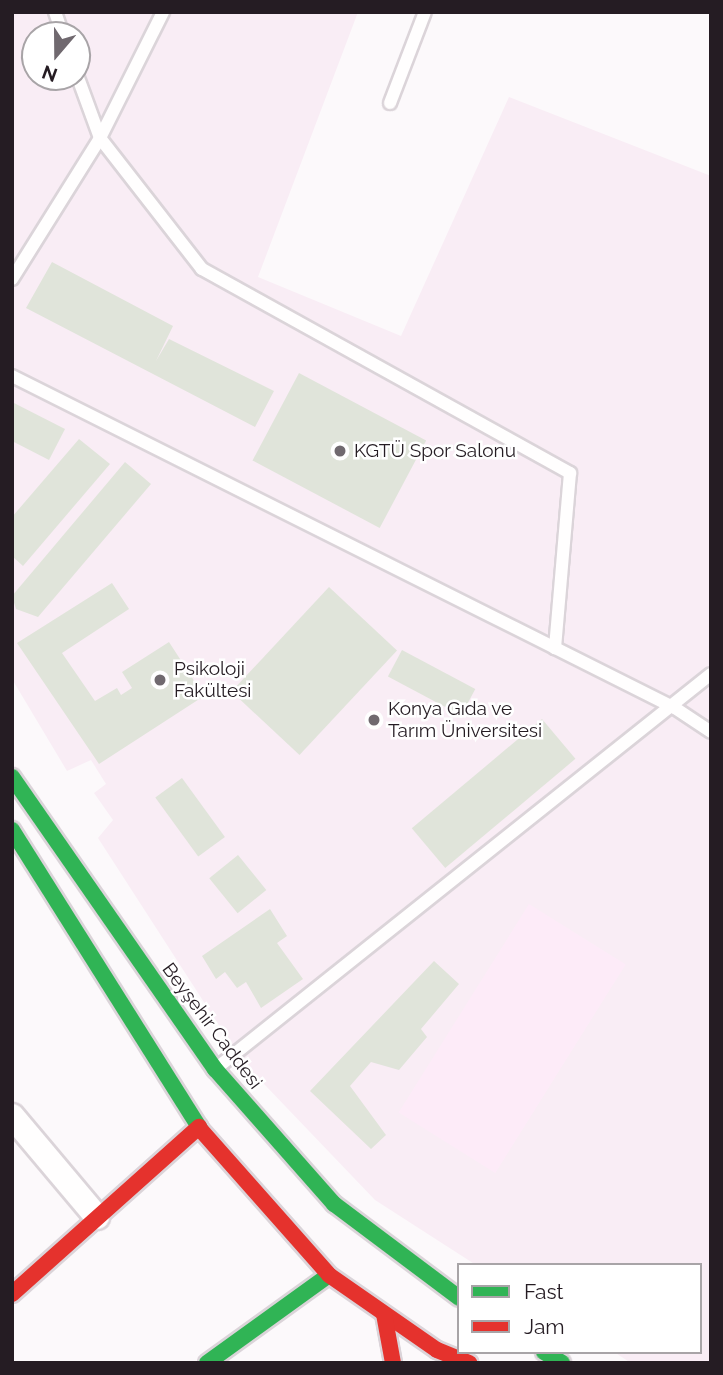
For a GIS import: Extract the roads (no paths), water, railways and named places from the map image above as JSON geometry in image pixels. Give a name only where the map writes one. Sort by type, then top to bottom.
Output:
[{"type":"main road","name":"Beyşehir Caddesi","points":[[12,777],[215,1069],[334,1204],[411,1271],[457,1297]]},
{"type":"main road","points":[[12,830],[199,1127],[328,1275],[439,1350],[471,1363]]},
{"type":"main road","points":[[12,1294],[199,1127]]},
{"type":"main road","points":[[207,1363],[328,1275]]},
{"type":"main road","points":[[390,1293],[384,1314],[393,1363]]},
{"type":"street","points":[[12,1116],[97,1217]]},
{"type":"lane","points":[[12,279],[100,138],[163,12]]},
{"type":"lane","points":[[390,103],[425,12]]},
{"type":"lane","points":[[83,91],[100,138],[202,269],[570,473],[555,648]]},
{"type":"lane","points":[[12,376],[675,709],[711,732]]},
{"type":"lane","points":[[215,1069],[675,709],[711,674]]},
{"type":"place","name":"KGTÜ Spor Salonu","points":[[340,451]]},
{"type":"place","name":"Psikoloji Fakültesi","points":[[160,680]]},
{"type":"place","name":"Konya Gıda ve Tarım Üniversitesi","points":[[374,720]]}]
